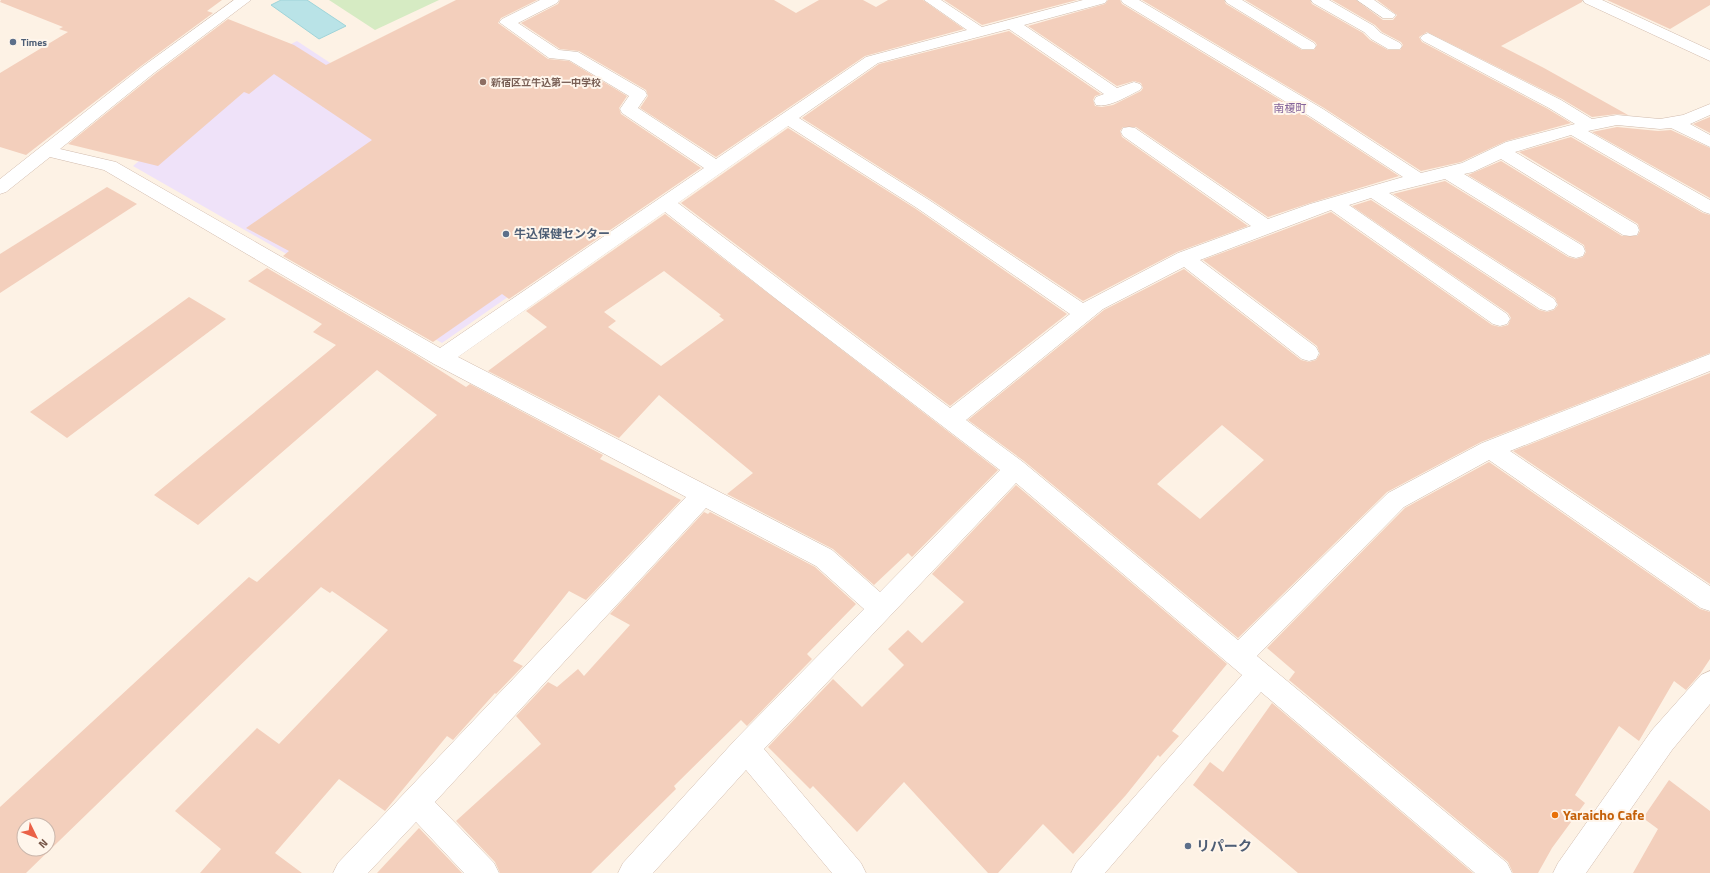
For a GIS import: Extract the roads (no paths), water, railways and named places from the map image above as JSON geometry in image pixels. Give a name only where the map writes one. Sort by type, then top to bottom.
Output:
[{"type":"street","points":[[0,188],[148,70],[244,0]]},
{"type":"street","points":[[552,0],[507,22],[555,55],[572,54],[639,95],[628,109],[715,167]]},
{"type":"street","points":[[931,0],[978,31]]},
{"type":"street","points":[[1128,0],[1317,113],[1418,179]]},
{"type":"street","points":[[1232,0],[1308,46]]},
{"type":"street","points":[[1318,0],[1369,29],[1376,36],[1394,46]]},
{"type":"street","points":[[1364,0],[1388,15]]},
{"type":"street","points":[[441,358],[715,167],[872,60],[1093,1]]},
{"type":"street","points":[[1595,1],[1710,56]]},
{"type":"street","points":[[1011,23],[1116,96]]},
{"type":"street","points":[[1428,38],[1555,104],[1580,127],[1710,208]]},
{"type":"street","points":[[1100,102],[1134,87]]},
{"type":"street","points":[[951,420],[1096,304],[1185,258],[1334,203],[1418,179],[1467,168],[1512,146],[1580,127],[1617,120],[1660,124],[1687,120],[1710,109]]},
{"type":"street","points":[[787,118],[923,204],[1084,314]]},
{"type":"street","points":[[1673,122],[1710,142]]},
{"type":"street","points":[[1129,132],[1266,227]]},
{"type":"street","points":[[47,151],[110,166],[441,358],[702,496],[824,558],[882,609]]},
{"type":"street","points":[[1501,151],[1630,230]]},
{"type":"street","points":[[1447,172],[1576,251]]},
{"type":"street","points":[[1374,192],[1547,304]]},
{"type":"street","points":[[665,202],[786,297],[1015,469],[1497,873]]},
{"type":"street","points":[[1334,203],[1500,319]]},
{"type":"street","points":[[1185,258],[1309,353]]},
{"type":"street","points":[[1238,657],[1396,500],[1490,449],[1710,362]]},
{"type":"street","points":[[1490,449],[1710,600]]},
{"type":"street","points":[[632,873],[746,749],[1015,469]]},
{"type":"street","points":[[348,873],[702,496]]},
{"type":"street","points":[[1086,873],[1260,674]]},
{"type":"street","points":[[1568,873],[1662,740],[1710,684]]},
{"type":"street","points":[[746,749],[851,873]]},
{"type":"street","points":[[416,802],[484,873]]},
{"type":"water","points":[[281,0],[307,0],[346,26],[319,39],[271,5]]},
{"type":"place","name":"Times","points":[[13,42]]},
{"type":"place","name":"新宿区立牛込第一中学校","points":[[483,82]]},
{"type":"place","name":"牛込保健センター","points":[[506,234]]},
{"type":"place","name":"Yaraicho Cafe","points":[[1555,815]]},
{"type":"place","name":"リパーク","points":[[1188,846]]},
{"type":"district","name":"南榎町","points":[[1290,108]]}]
